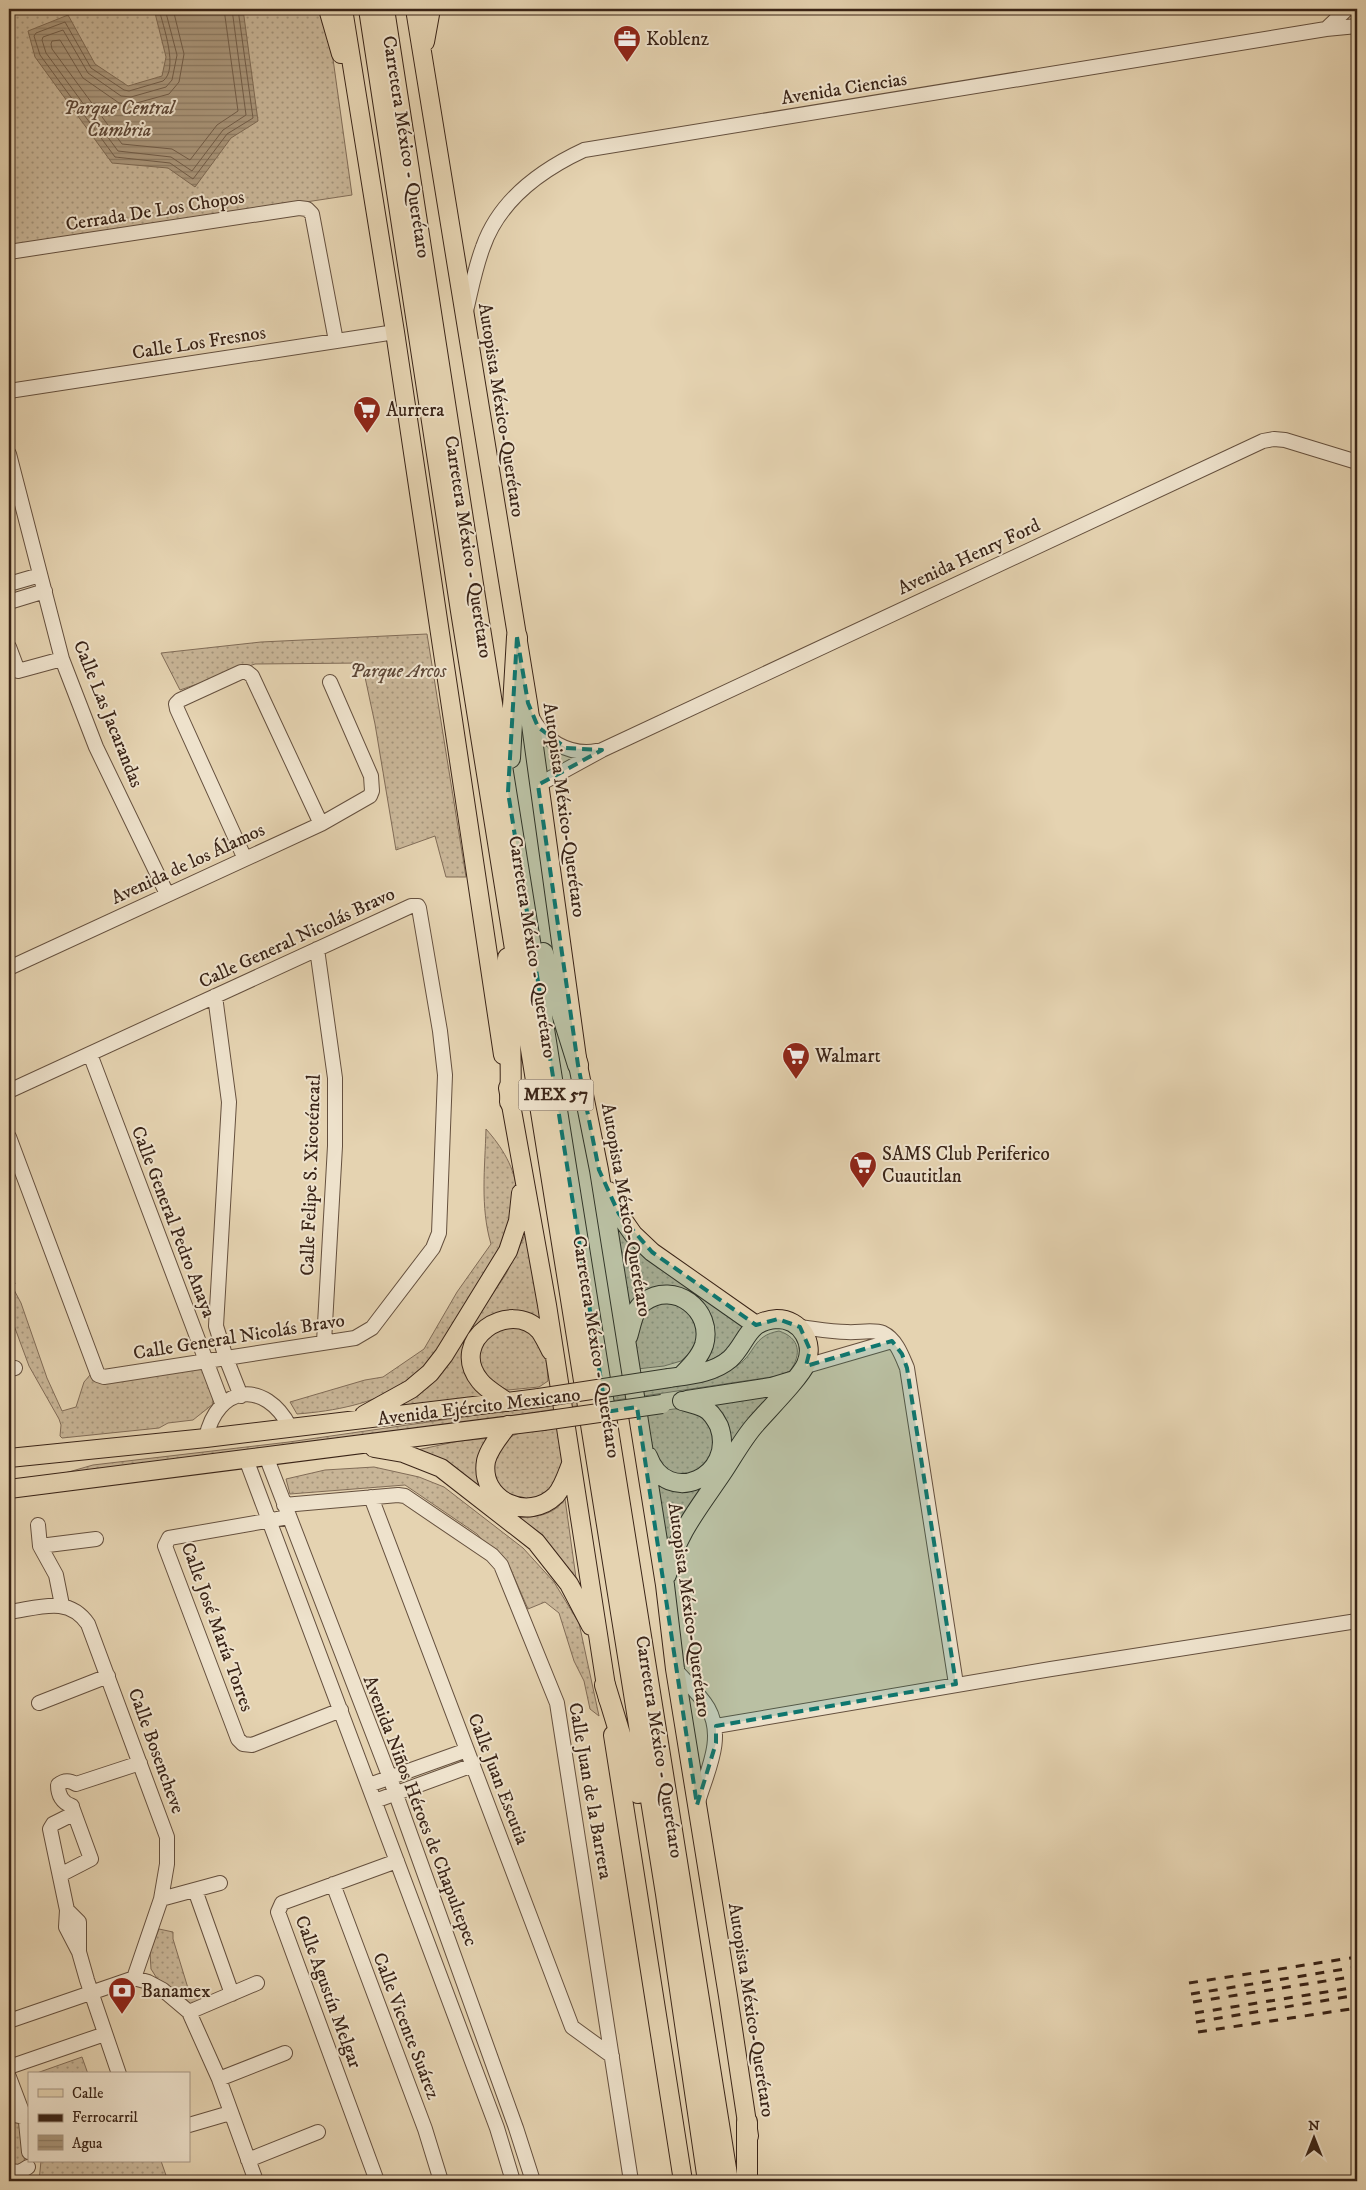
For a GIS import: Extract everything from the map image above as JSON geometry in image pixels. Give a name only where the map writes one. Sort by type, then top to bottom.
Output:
[{"type":"highway","name":"Carretera México - Querétaro","points":[[369,9],[728,2181]]},
{"type":"highway","name":"Carretera México - Querétaro","points":[[384,9],[475,597],[508,792],[518,909],[708,2181]]},
{"type":"highway","points":[[508,792],[517,637]]},
{"type":"highway","points":[[518,909],[541,946],[578,1065]]},
{"type":"highway","points":[[510,1102],[512,1080],[507,990],[518,909]]},
{"type":"highway","points":[[605,1684],[626,1748],[666,1894]]},
{"type":"highway","points":[[747,2122],[747,2181]]},
{"type":"main road","points":[[328,9],[362,123]]},
{"type":"main road","points":[[343,9],[395,332],[510,1102],[555,1358],[683,2181]]},
{"type":"main road","name":"Autopista México-Querétaro","points":[[414,9],[528,703],[578,1065],[599,1170],[627,1342],[665,1585],[675,1669],[728,1996],[755,2181]]},
{"type":"main road","points":[[423,64],[431,9]]},
{"type":"main road","points":[[355,1420],[411,1389],[430,1373],[444,1355],[508,1251],[518,1221],[522,1195],[520,1157]]},
{"type":"main road","points":[[599,1170],[619,1214],[633,1234],[652,1252],[756,1325],[778,1319],[800,1327],[806,1335],[810,1350],[806,1366],[751,1430],[678,1540],[671,1557],[665,1585]]},
{"type":"main road","points":[[627,1342],[635,1313],[644,1302],[656,1297],[669,1295],[683,1297],[692,1302],[698,1309],[705,1325],[704,1344],[698,1357],[675,1377]]},
{"type":"main road","points":[[507,1402],[480,1382],[472,1365],[472,1348],[480,1332],[497,1322],[523,1321],[540,1332],[555,1358]]},
{"type":"main road","name":"Avenida Ejército Mexicano","points":[[9,1458],[206,1438],[290,1426],[507,1402],[702,1373],[719,1367],[731,1358],[744,1337],[756,1325]]},
{"type":"main road","name":"Avenida Ejército Mexicano","points":[[9,1489],[543,1421],[771,1387],[794,1380]]},
{"type":"main road","points":[[641,1435],[652,1467],[665,1480],[682,1483],[691,1482],[713,1469],[722,1452],[723,1443],[716,1420],[706,1409],[682,1401]]},
{"type":"main road","points":[[508,1425],[495,1442],[487,1458],[485,1470],[487,1481],[492,1490],[506,1504],[516,1508],[537,1507],[556,1495],[571,1464]]},
{"type":"main road","points":[[354,1445],[403,1453],[441,1468],[536,1542],[569,1584],[598,1642]]},
{"type":"street","points":[[1326,29],[1347,9]]},
{"type":"street","name":"Avenida Ciencias","points":[[464,319],[483,247],[494,222],[511,201],[534,180],[556,163],[584,150],[1326,29],[1357,26]]},
{"type":"street","name":"Cerrada De Los Chopos","points":[[9,252],[289,209],[307,209],[312,214],[336,341]]},
{"type":"street","name":"Calle Los Fresnos","points":[[9,391],[395,332]]},
{"type":"street","name":"Avenida Henry Ford","points":[[538,785],[602,750],[1262,442],[1274,438],[1285,440],[1357,462]]},
{"type":"street","name":"Calle Las Jacarandas","points":[[9,454],[62,658],[96,747],[167,894]]},
{"type":"street","points":[[9,584],[40,575]]},
{"type":"street","points":[[9,602],[45,591]]},
{"type":"street","points":[[9,648],[18,671],[62,658]]},
{"type":"street","points":[[245,859],[177,710],[176,704],[180,700],[211,685],[241,672],[247,672],[252,676],[321,824]]},
{"type":"street","name":"Avenida de los Álamos","points":[[10,965],[321,824],[370,796],[373,785],[330,682]]},
{"type":"street","name":"Avenida Henry Ford","points":[[528,703],[538,727],[558,745],[584,752],[602,750]]},
{"type":"street","name":"Calle General Nicolás Bravo","points":[[9,1091],[411,906],[418,906],[421,911],[445,1075],[443,1163],[437,1241],[372,1328],[355,1338],[104,1377],[98,1375],[9,1137]]},
{"type":"street","name":"Calle Felipe S. Xicoténcatl","points":[[317,949],[335,1078],[335,1146],[324,1342]]},
{"type":"street","points":[[215,996],[229,1102],[216,1326],[241,1396]]},
{"type":"street","name":"Calle General Pedro Anaya","points":[[90,1054],[222,1403]]},
{"type":"street","points":[[800,1327],[847,1332],[878,1332],[884,1334],[892,1341],[902,1354],[907,1368],[956,1684]]},
{"type":"street","points":[[806,1366],[892,1341]]},
{"type":"street","points":[[206,1438],[213,1415],[222,1403],[241,1396],[266,1398],[284,1414],[290,1426]]},
{"type":"street","name":"Avenida Niños Héroes de Chapultepec","points":[[266,1456],[396,1794],[516,2128],[533,2181]]},
{"type":"street","name":"Avenida Niños Héroes de Chapultepec","points":[[246,1459],[456,2017],[497,2128],[513,2181]]},
{"type":"street","name":"Calle Juan de la Barrera","points":[[286,1511],[371,1497],[398,1495],[413,1500],[492,1556],[500,1566],[557,1702],[632,2181]]},
{"type":"street","name":"Calle Juan Escutia","points":[[371,1497],[572,2027],[612,2056]]},
{"type":"street","name":"Calle José María Torres","points":[[286,1511],[268,1520],[169,1538],[165,1543],[238,1739],[243,1744],[252,1745],[341,1710]]},
{"type":"street","points":[[9,1612],[62,1605],[56,1575],[40,1546],[38,1526]]},
{"type":"street","points":[[40,1546],[96,1539]]},
{"type":"street","name":"Calle Bosencheve","points":[[62,1605],[82,1615],[88,1624],[167,1837],[166,1864],[161,1900],[134,1978]]},
{"type":"street","points":[[716,1726],[956,1684],[1357,1621]]},
{"type":"street","points":[[320,1654],[338,1646]]},
{"type":"street","points":[[675,1669],[708,1706],[716,1726],[716,1743],[697,1805]]},
{"type":"street","points":[[39,1703],[108,1676]]},
{"type":"street","points":[[369,1785],[467,1750]]},
{"type":"street","points":[[60,1875],[91,1859],[73,1810],[63,1801],[58,1785],[67,1781],[76,1784],[140,1763]]},
{"type":"street","points":[[375,1801],[473,1765]]},
{"type":"street","points":[[73,1810],[51,1826],[67,1910],[66,1927],[79,1952],[118,2072]]},
{"type":"street","name":"Calle Agustín Melgar","points":[[377,2181],[278,1912],[282,1903],[397,1861]]},
{"type":"street","points":[[161,1900],[220,1883]]},
{"type":"street","name":"Calle Vicente Suárez","points":[[333,1884],[425,2129],[441,2181]]},
{"type":"street","points":[[195,1890],[232,1994]]},
{"type":"street","points":[[9,2021],[91,1991],[134,1978],[148,1982],[163,1990],[188,2012],[219,2079],[256,2181]]},
{"type":"street","points":[[188,2012],[256,1983]]},
{"type":"street","points":[[456,2017],[474,2011]]},
{"type":"street","points":[[462,2035],[480,2028]]},
{"type":"street","points":[[9,2067],[105,2034]]},
{"type":"street","points":[[219,2079],[285,2053]]},
{"type":"street","points":[[9,2076],[24,2117],[28,2145]]},
{"type":"street","points":[[190,2126],[230,2113]]},
{"type":"street","points":[[9,2114],[24,2117]]},
{"type":"street","points":[[248,2160],[318,2132]]},
{"type":"street","points":[[9,2171],[20,2172],[28,2164]]},
{"type":"street","points":[[26,2181],[28,2164]]},
{"type":"highlighted area","points":[[517,637],[528,703],[538,727],[566,748],[602,750],[538,785],[578,1065],[599,1170],[619,1214],[652,1252],[756,1325],[778,1319],[800,1327],[810,1350],[806,1366],[892,1341],[902,1354],[907,1368],[956,1684],[716,1726],[716,1743],[697,1805],[637,1407],[606,1412],[508,792]]},
{"type":"green space","name":"Parque Central Cumbria","points":[[9,9],[319,9],[333,59],[352,195],[9,247]]},
{"type":"green space","name":"Parque Arcos","points":[[427,634],[466,877],[446,877],[435,836],[396,850],[375,724],[362,663],[255,664],[180,690],[161,653],[261,642]]},
{"type":"green space","points":[[486,1129],[511,1166],[516,1183],[516,1209],[511,1228],[502,1248],[466,1308],[418,1377],[380,1397],[325,1411],[297,1414],[290,1402],[365,1380],[383,1377],[424,1349],[457,1292],[491,1244],[484,1201]]},
{"type":"green space","points":[[613,1211],[744,1324],[743,1331],[734,1344],[720,1355],[698,1365],[708,1347],[676,1290],[629,1317]]},
{"type":"green space","points":[[526,1233],[542,1329],[535,1323],[470,1336],[488,1395],[383,1412],[466,1334],[506,1274]]},
{"type":"green space","points":[[10,1266],[15,1284],[12,1286],[21,1303],[47,1378],[62,1411],[76,1407],[84,1382],[90,1375],[104,1375],[199,1361],[210,1381],[213,1404],[193,1420],[168,1423],[159,1428],[62,1438],[60,1436],[61,1425],[59,1419],[29,1366],[9,1312]]},
{"type":"green space","points":[[671,1301],[693,1318],[697,1330],[696,1347],[681,1361],[664,1366],[637,1369],[632,1342],[640,1317],[653,1304]]},
{"type":"green space","points":[[508,1325],[532,1332],[537,1336],[543,1348],[548,1381],[539,1387],[508,1390],[491,1383],[481,1367],[480,1350],[488,1333]]},
{"type":"green space","points":[[779,1331],[795,1342],[797,1353],[794,1365],[790,1371],[778,1376],[281,1450],[44,1479],[93,1465],[289,1442],[679,1386],[724,1373],[744,1360],[764,1337]]},
{"type":"green space","points":[[773,1393],[666,1556],[656,1481],[666,1486],[723,1460],[708,1403]]},
{"type":"green space","points":[[682,1408],[694,1410],[717,1430],[708,1469],[677,1478],[653,1462],[643,1413]]},
{"type":"green space","points":[[557,1427],[564,1467],[561,1485],[525,1504],[496,1488],[492,1461],[502,1443],[510,1437],[527,1431]]},
{"type":"green space","points":[[491,1438],[480,1454],[515,1516],[543,1515],[555,1509],[565,1499],[577,1585],[539,1538],[403,1453],[459,1441]]},
{"type":"green space","points":[[374,1467],[419,1477],[444,1487],[523,1548],[554,1582],[579,1623],[599,1716],[590,1709],[584,1681],[574,1661],[559,1613],[545,1602],[528,1609],[507,1561],[494,1554],[477,1534],[405,1485],[290,1494],[286,1479],[325,1470]]},
{"type":"green space","points":[[159,1929],[173,1932],[173,1939],[191,1998],[200,1995],[203,2003],[191,2004],[178,1992],[171,1991],[158,1980],[151,1969],[150,1952]]},
{"type":"green space","points":[[82,2057],[87,2072],[40,2072]]},
{"type":"green space","points":[[9,2117],[20,2123],[25,2149],[24,2164],[9,2167]]},
{"type":"green space","points":[[41,2162],[161,2162],[168,2181],[39,2181]]},
{"type":"water","points":[[154,9],[243,9],[258,121],[231,138],[195,187],[168,168],[112,163],[35,57],[28,31],[68,15],[95,64],[128,86],[162,76],[166,57]]},
{"type":"railway","points":[[1189,1983],[1357,1957]]},
{"type":"railway","points":[[1191,1994],[1357,1967]]},
{"type":"railway","points":[[1193,2002],[1357,1976]]},
{"type":"railway","points":[[1195,2013],[1357,1987]]},
{"type":"railway","points":[[1196,2022],[1357,1995]]},
{"type":"railway","points":[[1198,2032],[1357,2008]]},
{"type":"place","name":"Koblenz","points":[[627,63]]},
{"type":"place","name":"Aurrera","points":[[367,434]]},
{"type":"place","name":"Walmart","points":[[796,1080]]},
{"type":"place","name":"SAMS Club Periferico Cuautitlan","points":[[863,1189]]},
{"type":"place","name":"Banamex","points":[[122,2015]]}]
